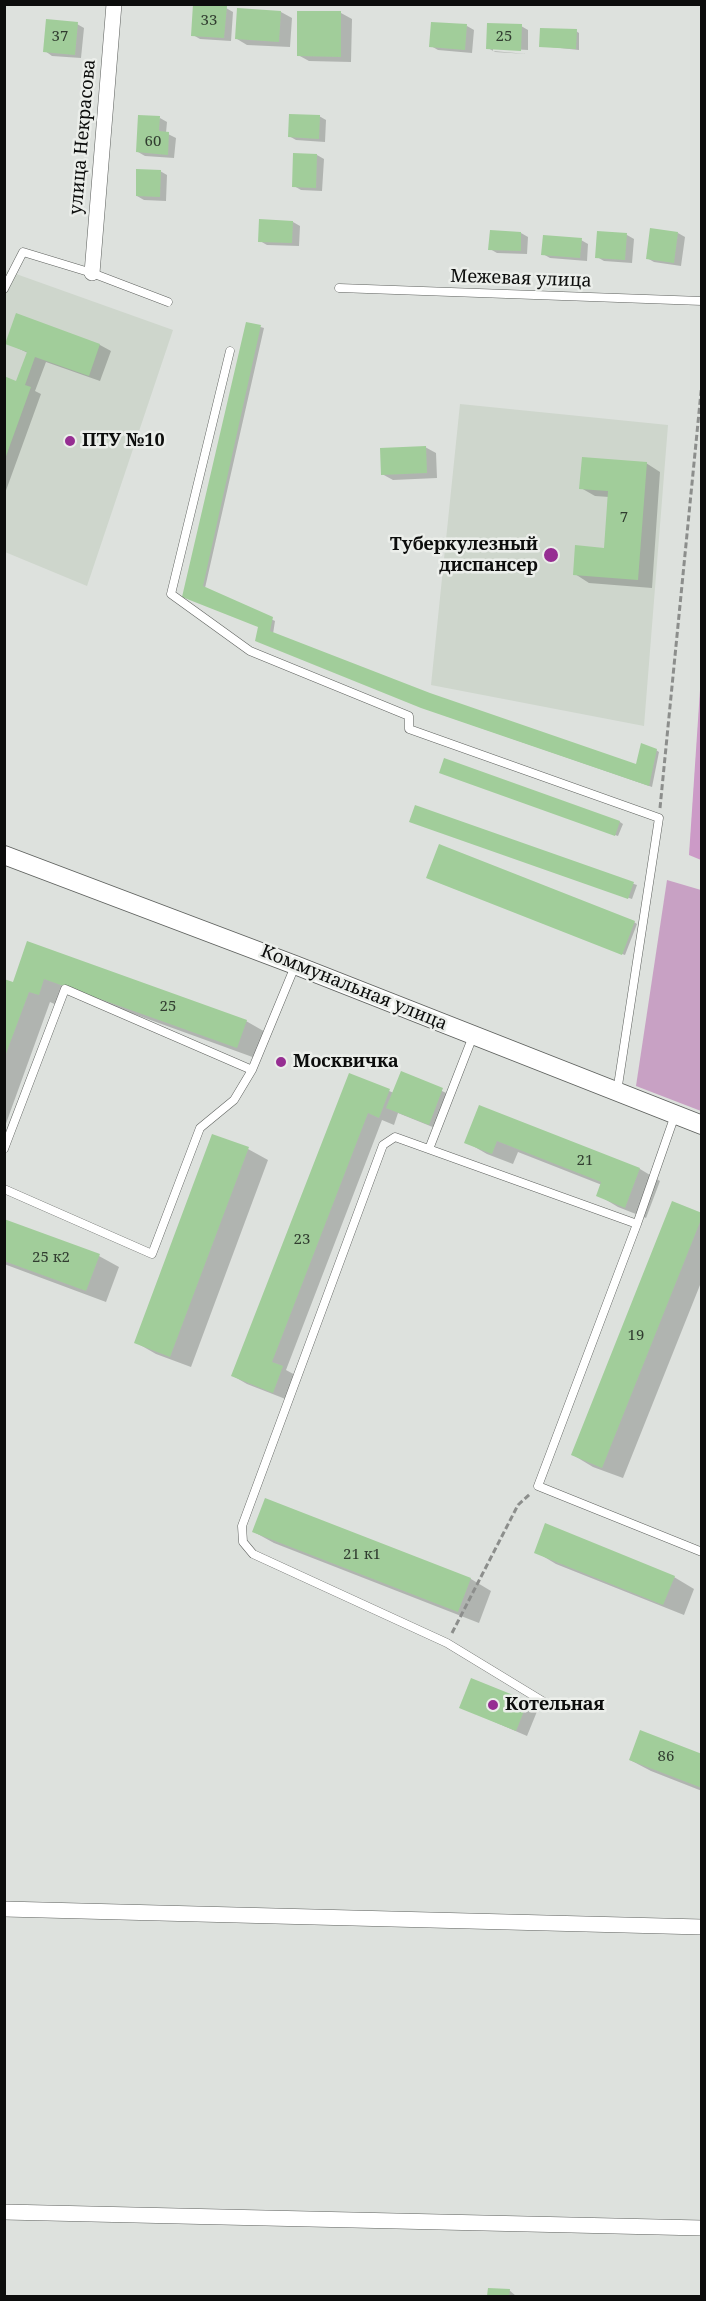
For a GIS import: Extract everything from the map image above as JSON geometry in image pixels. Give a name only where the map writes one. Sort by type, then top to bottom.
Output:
[{"type":"street","name":"улица Некрасова","points":[[92,273],[114,4]]},
{"type":"street","name":"Коммунальная улица","points":[[4,855],[295,964],[702,1125]]},
{"type":"street","points":[[4,1909],[702,1927]]},
{"type":"street","points":[[4,2212],[702,2228]]},
{"type":"lane","points":[[4,289],[23,252],[92,273],[168,302]]},
{"type":"lane","name":"Межевая улица","points":[[339,288],[702,300]]},
{"type":"lane","points":[[230,351],[171,594],[250,651],[410,716],[410,729],[659,818],[617,1092]]},
{"type":"lane","points":[[4,1189],[152,1254],[200,1128],[234,1100],[252,1070],[295,964]]},
{"type":"lane","points":[[4,1149],[64,989],[252,1070]]},
{"type":"lane","points":[[429,1149],[473,1036]]},
{"type":"lane","points":[[675,1115],[638,1224],[538,1486],[702,1552]]},
{"type":"lane","points":[[544,1702],[447,1643],[253,1554],[243,1542],[242,1526],[383,1145],[395,1137],[638,1224]]},
{"type":"path","points":[[659,818],[702,382]]},
{"type":"path","points":[[447,1643],[518,1506],[538,1486]]},
{"type":"shaded area","name":"ПТУ №10","points":[[5,270],[173,330],[87,586],[5,552]]},
{"type":"shaded area","name":"Туберкулезный диспансер","points":[[460,404],[668,425],[644,726],[431,685]]},
{"type":"shaded area","points":[[701,675],[702,860],[689,855]]},
{"type":"shaded area","points":[[667,880],[701,890],[701,1111],[636,1086]]},
{"type":"building","points":[[193,4],[227,6],[224,38],[191,36]]},
{"type":"building","points":[[237,8],[281,11],[279,42],[235,39]]},
{"type":"building","points":[[297,11],[341,11],[341,57],[297,56]]},
{"type":"building","points":[[46,19],[78,22],[75,55],[43,52]]},
{"type":"building","points":[[431,22],[467,24],[465,50],[429,47]]},
{"type":"building","points":[[487,23],[522,24],[521,51],[486,49]]},
{"type":"building","points":[[540,28],[577,29],[576,49],[539,47]]},
{"type":"building","points":[[289,114],[320,115],[319,139],[288,137]]},
{"type":"building","points":[[138,115],[160,116],[159,131],[169,132],[168,155],[136,152]]},
{"type":"building","points":[[293,153],[317,154],[316,188],[292,187]]},
{"type":"building","points":[[136,169],[161,170],[160,197],[136,196]]},
{"type":"building","points":[[259,219],[293,221],[292,243],[258,242]]},
{"type":"building","points":[[650,228],[678,232],[674,263],[646,259]]},
{"type":"building","points":[[490,230],[521,232],[521,251],[488,250]]},
{"type":"building","points":[[597,231],[627,233],[625,260],[595,258]]},
{"type":"building","points":[[543,235],[582,238],[580,258],[541,255]]},
{"type":"building","points":[[16,313],[100,344],[89,376],[35,357],[25,385],[31,387],[5,459],[4,376],[16,381],[27,352],[5,344]]},
{"type":"building","points":[[246,322],[261,325],[203,586],[273,617],[270,631],[430,693],[636,764],[641,743],[657,749],[649,786],[421,708],[255,641],[258,627],[182,597]]},
{"type":"building","points":[[426,446],[427,473],[381,475],[380,448]]},
{"type":"building","points":[[582,457],[647,462],[638,580],[573,575],[575,545],[604,548],[608,491],[579,489]]},
{"type":"building","points":[[444,758],[620,821],[615,836],[439,773]]},
{"type":"building","points":[[415,805],[634,882],[628,899],[409,822]]},
{"type":"building","points":[[439,844],[635,921],[622,955],[426,878]]},
{"type":"building","points":[[27,941],[247,1020],[237,1048],[44,979],[39,995],[29,992],[4,1059],[4,979],[13,982]]},
{"type":"building","points":[[401,1071],[443,1088],[429,1125],[386,1108]]},
{"type":"building","points":[[349,1073],[390,1089],[379,1118],[368,1113],[272,1362],[283,1366],[273,1393],[231,1376]]},
{"type":"building","points":[[479,1105],[640,1168],[625,1208],[596,1196],[601,1182],[497,1141],[492,1154],[464,1143]]},
{"type":"building","points":[[212,1134],[249,1147],[170,1357],[134,1343]]},
{"type":"building","points":[[672,1201],[702,1213],[702,1217],[602,1468],[571,1455]]},
{"type":"building","points":[[4,1219],[100,1254],[86,1291],[4,1261]]},
{"type":"building","points":[[265,1498],[471,1578],[458,1612],[252,1532]]},
{"type":"building","points":[[545,1523],[675,1576],[663,1605],[534,1553]]},
{"type":"building","name":"Котельная","points":[[471,1678],[528,1701],[516,1731],[459,1708]]},
{"type":"building","points":[[640,1730],[702,1754],[702,1788],[629,1760]]},
{"type":"building","points":[[488,2288],[510,2289],[509,2296],[487,2296]]},
{"type":"place","name":"ПТУ №10","points":[[70,441]]},
{"type":"place","name":"Туберкулезный диспансер","points":[[551,555]]},
{"type":"place","name":"Москвичка","points":[[281,1062]]},
{"type":"place","name":"Котельная","points":[[493,1705]]}]
